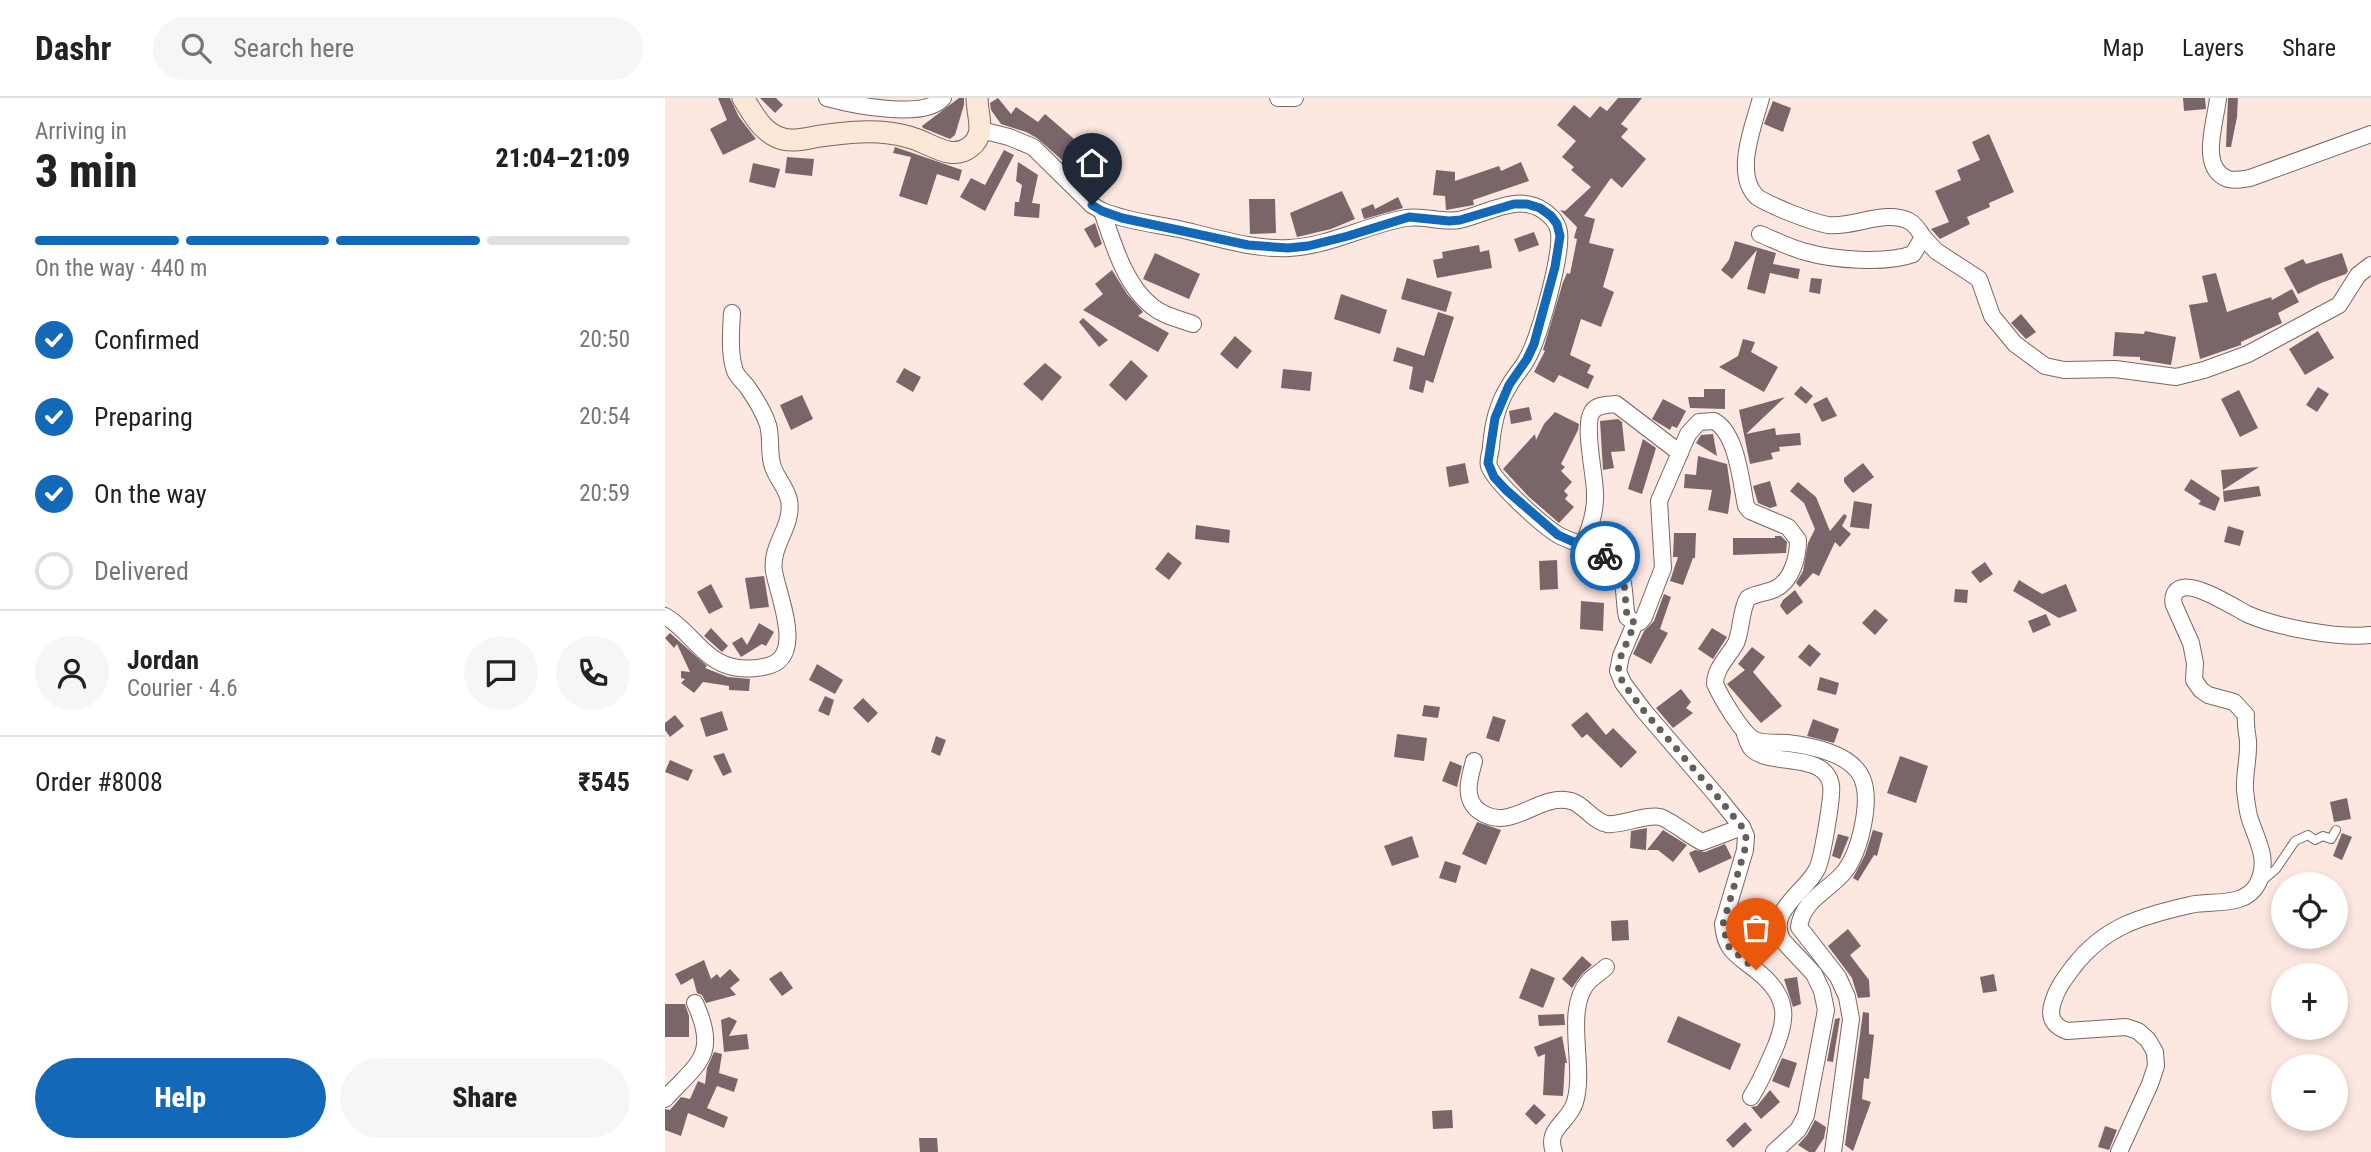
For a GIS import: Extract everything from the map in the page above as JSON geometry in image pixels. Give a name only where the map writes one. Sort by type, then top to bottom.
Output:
[{"type":"street","points":[[743,98],[763,127],[783,139],[796,140],[873,131],[915,139],[950,153],[969,148],[981,131],[977,98]]},
{"type":"street","points":[[827,98],[897,109],[924,109],[938,104],[943,98]]},
{"type":"street","points":[[1278,98],[1296,98]]},
{"type":"street","points":[[1761,98],[1746,176],[1750,190],[1757,197],[1829,225],[1888,217],[1912,222],[1936,251],[1979,279],[1996,322],[2015,344],[2045,366],[2064,370],[2115,369],[2176,377],[2204,370],[2248,354],[2339,305],[2358,275],[2371,264]]},
{"type":"street","points":[[2218,98],[2211,148],[2212,162],[2217,173],[2230,180],[2250,178],[2371,134]]},
{"type":"street","points":[[981,131],[1009,137],[1033,147],[1092,205],[1102,211],[1248,245],[1288,248],[1335,240],[1409,217],[1460,220],[1514,204],[1540,208],[1551,216],[1557,224],[1560,236],[1555,267],[1534,344],[1509,385],[1495,418],[1488,463],[1494,477],[1506,490],[1558,535],[1607,557],[1614,564],[1624,582],[1627,617],[1635,623]]},
{"type":"street","points":[[1102,211],[1126,270],[1137,289],[1151,306],[1166,315],[1192,324]]},
{"type":"street","points":[[1761,234],[1804,252],[1841,258],[1891,260],[1913,254],[1923,237]]},
{"type":"street","points":[[665,615],[703,651],[727,666],[770,666],[779,661],[785,652],[785,611],[773,568],[787,528],[790,503],[771,461],[771,435],[767,422],[749,389],[735,372],[731,313]]},
{"type":"street","points":[[1583,545],[1591,527],[1596,496],[1589,419],[1592,410],[1616,404],[1680,453]]},
{"type":"street","points":[[1751,1097],[1781,1037],[1785,1016],[1778,992],[1767,979],[1728,946],[1724,935],[1723,924],[1745,849],[1746,836],[1742,827],[1623,683],[1618,671],[1621,656],[1635,623],[1644,617],[1661,575],[1664,560],[1659,501],[1688,434],[1699,422],[1714,421],[1721,424],[1733,446],[1746,506],[1750,511],[1788,527],[1798,540],[1793,566],[1786,580],[1775,589],[1748,598],[1738,636],[1715,677],[1719,692],[1753,750],[1766,756],[1808,764],[1823,771],[1831,786],[1817,869],[1795,894],[1778,923],[1779,935],[1783,941],[1814,974],[1822,991],[1826,1010],[1806,1115],[1798,1130],[1774,1152]]},
{"type":"street","points":[[2119,1152],[2150,1084],[2156,1066],[2155,1052],[2148,1040],[2138,1031],[2126,1027],[2067,1031],[2059,1028],[2052,1021],[2050,1010],[2057,990],[2088,948],[2123,925],[2193,904],[2233,901],[2245,896],[2257,885],[2263,855],[2249,816],[2245,787],[2248,742],[2246,715],[2234,702],[2208,695],[2194,680],[2195,663],[2191,643],[2172,598],[2182,587],[2191,588],[2237,607],[2247,614],[2288,626],[2328,634],[2371,635]]},
{"type":"street","points":[[1743,729],[1755,740],[1798,745],[1842,758],[1853,766],[1862,778],[1866,801],[1854,856],[1845,870],[1805,907],[1798,927],[1838,977],[1847,997],[1851,1019],[1833,1152]]},
{"type":"street","points":[[1474,761],[1468,782],[1471,802],[1479,811],[1497,819],[1518,815],[1546,802],[1559,800],[1573,801],[1594,818],[1609,825],[1661,817],[1702,842],[1742,827]]},
{"type":"street","points":[[1554,1152],[1551,1142],[1553,1131],[1566,1120],[1577,1095],[1577,1008],[1588,982],[1606,967]]},
{"type":"street","points":[[665,1099],[693,1073],[702,1059],[706,1038],[703,1021],[695,1003]]},
{"type":"lane","points":[[2257,885],[2276,869],[2295,841],[2308,835],[2315,839],[2323,836],[2331,839],[2336,830]]},
{"type":"building","points":[[718,98],[730,98],[739,117],[756,139],[723,155],[710,129],[727,120]]},
{"type":"building","points":[[760,98],[776,98],[783,105],[775,113]]},
{"type":"building","points":[[959,98],[964,98],[964,105],[955,135],[950,139],[923,128],[922,126]]},
{"type":"building","points":[[998,98],[1011,114],[1016,107],[1038,122],[1045,114],[1081,145],[1063,161],[1037,138],[1001,124],[991,110],[990,103]]},
{"type":"building","points":[[1618,98],[1642,98],[1621,124],[1628,129],[1621,137],[1646,159],[1622,188],[1611,178],[1584,216],[1595,219],[1589,243],[1614,249],[1603,287],[1614,292],[1601,327],[1581,319],[1570,355],[1591,365],[1587,373],[1594,376],[1588,389],[1559,375],[1554,383],[1534,372],[1545,351],[1543,350],[1563,282],[1567,273],[1570,274],[1577,239],[1574,238],[1577,227],[1560,210],[1565,211],[1591,187],[1571,170],[1574,167],[1562,157],[1576,141],[1557,125],[1574,105],[1590,118],[1600,106],[1607,111]]},
{"type":"building","points":[[2183,98],[2205,98],[2206,109],[2184,111]]},
{"type":"building","points":[[2228,98],[2238,98],[2231,147],[2226,147]]},
{"type":"building","points":[[1773,101],[1791,108],[1783,132],[1764,124]]},
{"type":"building","points":[[1989,134],[2014,192],[1989,203],[1990,207],[1967,217],[1970,224],[1940,239],[1931,229],[1949,222],[1935,191],[1961,180],[1957,170],[1980,160],[1972,142]]},
{"type":"building","points":[[895,147],[962,170],[959,181],[937,174],[927,205],[899,196],[911,157],[893,153]]},
{"type":"building","points":[[1004,150],[1014,155],[985,211],[960,197],[971,178],[985,185]]},
{"type":"building","points":[[787,157],[814,159],[812,176],[785,173]]},
{"type":"building","points":[[1018,162],[1038,175],[1032,203],[1040,204],[1039,218],[1014,216],[1015,202],[1019,202],[1022,185],[1016,181]]},
{"type":"building","points":[[1521,162],[1529,181],[1473,200],[1474,205],[1446,210],[1445,196],[1433,195],[1436,170],[1455,172],[1455,181],[1499,166],[1501,171]]},
{"type":"building","points":[[753,163],[780,169],[775,188],[749,182]]},
{"type":"building","points":[[1342,191],[1355,219],[1331,229],[1297,237],[1290,213]]},
{"type":"building","points":[[1398,197],[1403,208],[1364,219],[1361,209],[1373,204],[1375,209]]},
{"type":"building","points":[[1249,199],[1275,199],[1276,233],[1250,234]]},
{"type":"building","points":[[1095,223],[1102,244],[1095,248],[1084,229]]},
{"type":"building","points":[[1534,232],[1539,245],[1519,252],[1514,239]]},
{"type":"building","points":[[1735,241],[1776,253],[1773,264],[1800,269],[1798,279],[1770,273],[1765,294],[1747,289],[1757,250],[1732,279],[1721,270],[1729,260]]},
{"type":"building","points":[[1479,245],[1480,252],[1489,250],[1492,268],[1437,278],[1433,260],[1443,258],[1442,252]]},
{"type":"building","points":[[1155,253],[1200,274],[1189,299],[1143,279]]},
{"type":"building","points":[[2342,253],[2348,271],[2346,274],[2298,294],[2284,268],[2303,259],[2306,264]]},
{"type":"building","points":[[1112,270],[1127,294],[1143,312],[1138,316],[1169,333],[1158,352],[1083,310],[1103,294],[1095,284]]},
{"type":"building","points":[[2216,273],[2227,312],[2271,297],[2272,300],[2292,289],[2299,302],[2278,313],[2282,323],[2241,342],[2241,345],[2200,359],[2189,305],[2208,302],[2202,276]]},
{"type":"building","points":[[1407,278],[1452,292],[1446,312],[1401,299]]},
{"type":"building","points":[[1811,278],[1822,279],[1820,294],[1809,292]]},
{"type":"building","points":[[1341,294],[1387,310],[1380,334],[1334,319]]},
{"type":"building","points":[[1438,312],[1454,317],[1433,383],[1426,380],[1423,393],[1409,389],[1413,367],[1393,361],[1397,347],[1424,356]]},
{"type":"building","points":[[2021,314],[2036,332],[2026,339],[2011,323]]},
{"type":"building","points":[[1083,318],[1108,340],[1099,347],[1079,322]]},
{"type":"building","points":[[2145,331],[2176,337],[2171,365],[2140,360],[2140,357],[2113,356],[2115,332],[2144,334]]},
{"type":"building","points":[[2318,331],[2334,358],[2305,375],[2289,349]]},
{"type":"building","points":[[1235,336],[1252,351],[1237,369],[1220,354]]},
{"type":"building","points":[[1743,339],[1755,342],[1751,352],[1778,367],[1764,392],[1719,367],[1738,356]]},
{"type":"building","points":[[1131,360],[1148,376],[1126,401],[1109,385]]},
{"type":"building","points":[[1045,363],[1062,377],[1042,401],[1023,384]]},
{"type":"building","points":[[904,368],[921,377],[913,392],[896,382]]},
{"type":"building","points":[[1283,369],[1312,372],[1310,391],[1281,388]]},
{"type":"building","points":[[1801,386],[1813,396],[1806,404],[1794,394]]},
{"type":"building","points":[[2318,387],[2329,394],[2317,412],[2306,405]]},
{"type":"building","points":[[1704,389],[1725,389],[1725,409],[1690,408],[1688,397],[1704,397]]},
{"type":"building","points":[[2239,390],[2258,428],[2240,437],[2221,399]]},
{"type":"building","points":[[802,395],[813,419],[791,430],[780,405]]},
{"type":"building","points":[[1785,397],[1746,434],[1775,428],[1776,435],[1800,433],[1801,445],[1779,447],[1780,451],[1771,453],[1773,459],[1750,464],[1739,410]]},
{"type":"building","points":[[1827,397],[1837,416],[1822,422],[1813,404]]},
{"type":"building","points":[[1663,399],[1686,411],[1677,428],[1672,426],[1670,430],[1652,419]]},
{"type":"building","points":[[1529,407],[1532,420],[1511,424],[1509,411]]},
{"type":"building","points":[[1555,412],[1579,424],[1561,464],[1565,467],[1561,471],[1572,482],[1564,491],[1568,495],[1565,499],[1574,507],[1559,523],[1503,469],[1535,434],[1536,440],[1544,424]]},
{"type":"building","points":[[1618,419],[1622,422],[1625,451],[1611,452],[1614,468],[1603,470],[1600,421]]},
{"type":"building","points":[[1713,434],[1717,456],[1696,443],[1701,435]]},
{"type":"building","points":[[1643,439],[1656,448],[1642,494],[1628,489]]},
{"type":"building","points":[[1698,456],[1727,464],[1731,492],[1728,514],[1708,510],[1712,490],[1684,488],[1685,474],[1696,475]]},
{"type":"building","points":[[1465,463],[1469,483],[1449,487],[1446,467]]},
{"type":"building","points":[[1863,463],[1874,477],[1853,493],[1844,478]]},
{"type":"building","points":[[2259,467],[2223,490],[2221,470]]},
{"type":"building","points":[[2191,479],[2220,498],[2215,511],[2198,504],[2201,501],[2184,490]]},
{"type":"building","points":[[1770,481],[1777,506],[1770,508],[1758,503],[1753,486]]},
{"type":"building","points":[[1798,482],[1816,497],[1830,531],[1844,514],[1847,516],[1842,526],[1851,534],[1840,547],[1835,542],[1819,576],[1813,573],[1800,587],[1796,583],[1803,571],[1808,543],[1815,529],[1804,503],[1790,491]]},
{"type":"building","points":[[2259,486],[2261,496],[2224,502],[2223,491]]},
{"type":"building","points":[[1854,501],[1872,504],[1869,529],[1850,527]]},
{"type":"building","points":[[1196,525],[1230,530],[1229,543],[1195,539]]},
{"type":"building","points":[[2228,526],[2244,531],[2240,546],[2224,542]]},
{"type":"building","points":[[1674,533],[1696,533],[1695,558],[1683,585],[1670,581],[1678,557],[1673,557]]},
{"type":"building","points":[[1781,536],[1787,542],[1786,553],[1733,555],[1733,538]]},
{"type":"building","points":[[1168,552],[1182,563],[1169,580],[1155,569]]},
{"type":"building","points":[[1557,560],[1558,589],[1540,590],[1539,561]]},
{"type":"building","points":[[1985,562],[1993,574],[1980,583],[1971,572]]},
{"type":"building","points":[[764,576],[769,607],[750,609],[745,578]]},
{"type":"building","points":[[2019,580],[2042,594],[2066,584],[2077,611],[2059,618],[2013,591]]},
{"type":"building","points":[[711,584],[723,607],[709,614],[697,592]]},
{"type":"building","points":[[1955,589],[1968,590],[1967,603],[1954,602]]},
{"type":"building","points":[[1795,590],[1803,602],[1787,615],[1780,606]]},
{"type":"building","points":[[1664,594],[1671,597],[1660,629],[1668,633],[1651,664],[1633,654],[1644,631],[1654,621]]},
{"type":"building","points":[[1581,601],[1604,603],[1603,631],[1580,629]]},
{"type":"building","points":[[1875,609],[1888,620],[1875,635],[1862,623]]},
{"type":"building","points":[[2046,614],[2051,625],[2033,633],[2028,621]]},
{"type":"building","points":[[759,623],[774,632],[766,646],[762,644],[741,657],[732,643],[742,637],[747,645]]},
{"type":"building","points":[[711,628],[728,646],[722,652],[704,636]]},
{"type":"building","points":[[1712,628],[1727,637],[1713,659],[1698,649]]},
{"type":"building","points":[[670,633],[707,666],[705,668],[728,677],[750,679],[749,691],[729,690],[729,686],[703,682],[694,693],[681,683],[685,679],[681,678],[681,671],[690,672],[677,644],[674,648],[665,638]]},
{"type":"building","points":[[1809,644],[1821,654],[1810,667],[1798,657]]},
{"type":"building","points":[[1752,647],[1765,657],[1753,672],[1782,706],[1761,723],[1727,684],[1745,670],[1738,664]]},
{"type":"building","points":[[817,664],[843,680],[835,694],[809,680]]},
{"type":"building","points":[[1820,677],[1839,683],[1836,695],[1817,690]]},
{"type":"building","points":[[1681,689],[1691,702],[1686,708],[1693,713],[1673,728],[1656,708]]},
{"type":"building","points":[[825,696],[834,700],[829,716],[818,711]]},
{"type":"building","points":[[863,698],[878,713],[868,723],[853,708]]},
{"type":"building","points":[[1424,705],[1440,707],[1438,718],[1422,716]]},
{"type":"building","points":[[722,711],[728,730],[706,737],[700,718]]},
{"type":"building","points":[[1587,712],[1606,735],[1613,728],[1637,752],[1621,768],[1587,734],[1582,738],[1571,725]]},
{"type":"building","points":[[675,715],[684,726],[670,737],[665,730],[665,723]]},
{"type":"building","points":[[1493,716],[1506,720],[1499,742],[1486,738]]},
{"type":"building","points":[[1813,719],[1839,729],[1834,743],[1807,736]]},
{"type":"building","points":[[1397,734],[1427,738],[1424,761],[1394,757]]},
{"type":"building","points":[[936,736],[946,740],[940,756],[931,752]]},
{"type":"building","points":[[724,753],[732,772],[723,776],[713,756]]},
{"type":"building","points":[[1900,756],[1928,766],[1916,803],[1887,793]]},
{"type":"building","points":[[670,760],[693,770],[688,781],[665,772]]},
{"type":"building","points":[[1450,761],[1462,766],[1457,787],[1442,781]]},
{"type":"building","points":[[2347,798],[2351,819],[2334,822],[2330,802]]},
{"type":"building","points":[[1477,822],[1501,830],[1486,865],[1462,854]]},
{"type":"building","points":[[1647,828],[1646,850],[1630,848],[1631,831]]},
{"type":"building","points":[[1663,830],[1687,845],[1673,862],[1658,850],[1647,850]]},
{"type":"building","points":[[1873,830],[1883,833],[1877,856],[1874,855],[1858,881],[1853,878],[1865,855]]},
{"type":"building","points":[[2342,833],[2352,837],[2342,860],[2333,856]]},
{"type":"building","points":[[1838,834],[1849,837],[1840,859],[1832,856]]},
{"type":"building","points":[[1412,836],[1419,857],[1392,866],[1384,846]]},
{"type":"building","points":[[1725,844],[1732,858],[1699,873],[1689,853],[1695,850],[1705,852]]},
{"type":"building","points":[[1445,861],[1461,866],[1456,883],[1439,878]]},
{"type":"building","points":[[1628,920],[1629,940],[1612,941],[1611,921]]},
{"type":"building","points":[[1848,929],[1861,946],[1850,955],[1869,980],[1870,997],[1858,998],[1852,978],[1828,946]]},
{"type":"building","points":[[1582,956],[1592,965],[1572,988],[1562,979]]},
{"type":"building","points":[[704,960],[711,979],[717,974],[720,978],[730,969],[740,980],[730,988],[736,995],[706,1003],[702,995],[697,993],[693,978],[681,985],[675,974]]},
{"type":"building","points":[[1531,968],[1555,978],[1543,1008],[1519,998]]},
{"type":"building","points":[[781,971],[793,988],[782,996],[769,979]]},
{"type":"building","points":[[1994,974],[1997,991],[1983,993],[1980,977]]},
{"type":"building","points":[[1797,977],[1801,1004],[1793,1007],[1784,979]]},
{"type":"building","points":[[665,1004],[685,1004],[689,1016],[689,1037],[665,1037]]},
{"type":"building","points":[[1863,1012],[1869,1013],[1869,1034],[1874,1035],[1869,1079],[1864,1078],[1862,1099],[1871,1102],[1853,1151],[1845,1145]]},
{"type":"building","points":[[1564,1014],[1565,1025],[1539,1026],[1538,1015]]},
{"type":"building","points":[[1678,1016],[1741,1044],[1730,1070],[1667,1042]]},
{"type":"building","points":[[729,1017],[737,1021],[729,1036],[747,1034],[749,1049],[724,1052],[721,1020]]},
{"type":"building","points":[[1840,1018],[1833,1062],[1827,1061],[1835,1019]]},
{"type":"building","points":[[1562,1036],[1567,1063],[1563,1096],[1543,1095],[1545,1054],[1538,1057],[1534,1047]]},
{"type":"building","points":[[714,1052],[722,1054],[719,1073],[738,1079],[734,1092],[717,1086],[707,1108],[728,1117],[724,1128],[688,1113],[681,1136],[665,1130],[665,1109],[670,1110],[681,1097],[690,1099],[698,1081],[705,1084],[707,1068]]},
{"type":"building","points":[[1782,1058],[1797,1063],[1789,1088],[1772,1081]]},
{"type":"building","points":[[1770,1090],[1780,1102],[1761,1119],[1751,1107],[1757,1106]]},
{"type":"building","points":[[1534,1104],[1546,1115],[1536,1125],[1525,1114]]},
{"type":"building","points":[[1452,1110],[1453,1128],[1433,1129],[1432,1111]]},
{"type":"building","points":[[1815,1120],[1826,1127],[1824,1138],[1815,1152],[1809,1152],[1798,1145]]},
{"type":"building","points":[[1745,1122],[1752,1130],[1733,1148],[1726,1140]]},
{"type":"building","points":[[2105,1126],[2117,1130],[2109,1150],[2098,1147]]},
{"type":"building","points":[[919,1138],[937,1138],[938,1152],[920,1152]]},
{"type":"way so far","points":[[1605,556],[1621,574],[1627,617],[1635,623],[1621,656],[1618,671],[1623,683],[1742,827],[1746,836],[1745,849],[1723,924],[1728,946],[1756,970]]},
{"type":"route","points":[[1092,205],[1122,218],[1268,248],[1308,246],[1409,217],[1449,221],[1514,204],[1540,208],[1557,224],[1559,250],[1534,344],[1501,400],[1495,418],[1488,463],[1494,477],[1506,490],[1558,535],[1605,556]]}]
